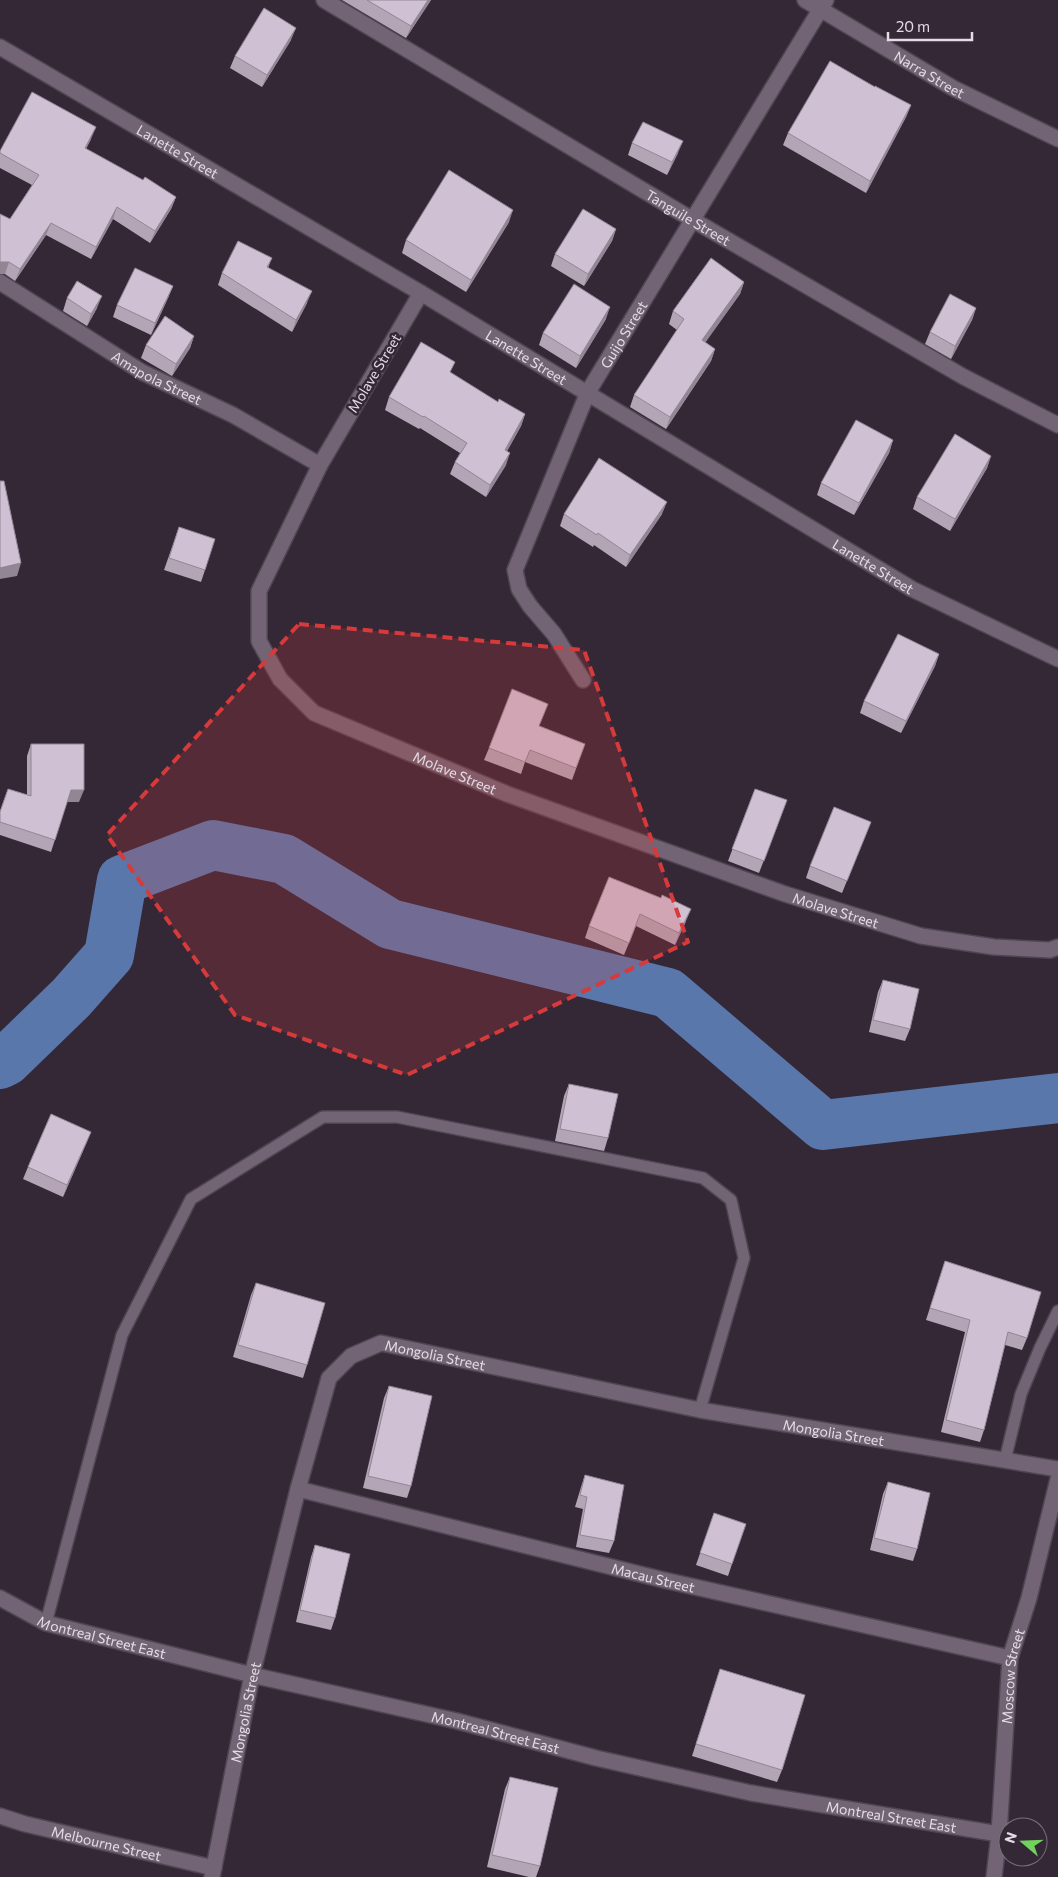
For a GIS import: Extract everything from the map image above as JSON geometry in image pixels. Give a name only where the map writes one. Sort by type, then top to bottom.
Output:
[{"type":"street","name":"Tanguile Street","points":[[324,0],[693,220],[964,378],[1058,425]]},
{"type":"street","name":"Narra Street","points":[[805,0],[823,5],[953,88],[1058,139]]},
{"type":"street","name":"Guijo Street","points":[[583,680],[554,634],[530,606],[519,589],[515,570],[588,392],[823,5]]},
{"type":"street","name":"Lanette Street","points":[[0,47],[588,392],[912,589],[1058,660]]},
{"type":"street","name":"Amapola Street","points":[[0,282],[142,372],[233,415],[320,465]]},
{"type":"street","name":"Molave Street","points":[[421,293],[320,465],[259,591],[259,641],[280,679],[314,713],[507,794],[794,897],[921,936],[994,947],[1050,950],[1058,947]]},
{"type":"street","name":"Mongolia Street","points":[[213,1872],[252,1675],[298,1489],[329,1378],[351,1356],[381,1343],[700,1410],[1058,1470]]},
{"type":"street","name":"Moscow Street","points":[[1000,1817],[1010,1658],[1029,1598],[1058,1479]]},
{"type":"street","name":"Macau Street","points":[[298,1489],[664,1580],[1010,1658]]},
{"type":"street","name":"Montreal Street East","points":[[0,1598],[46,1622],[252,1675],[456,1721],[596,1758],[752,1794],[998,1834]]},
{"type":"street","name":"Melbourne Street","points":[[0,1816],[213,1872]]},
{"type":"street","name":"Moscow Street","points":[[994,1877],[998,1843]]},
{"type":"lane","points":[[46,1622],[122,1335],[190,1200],[323,1117],[397,1117],[703,1178],[731,1200],[744,1258],[700,1410]]},
{"type":"lane","points":[[1005,1460],[1021,1394],[1058,1311]]},
{"type":"highlighted area","points":[[299,624],[584,650],[688,942],[407,1075],[235,1015],[107,835]]},
{"type":"building","points":[[367,0],[428,0],[411,26]]},
{"type":"building","points":[[264,8],[296,28],[267,75],[235,56]]},
{"type":"building","points":[[830,61],[911,105],[870,181],[788,133]]},
{"type":"building","points":[[32,92],[96,127],[85,148],[143,180],[145,177],[176,197],[155,231],[117,207],[96,247],[51,223],[20,269],[9,262],[0,262],[0,214],[10,219],[39,175],[0,153]]},
{"type":"building","points":[[643,122],[683,141],[672,162],[632,143]]},
{"type":"building","points":[[449,170],[513,210],[471,280],[406,240]]},
{"type":"building","points":[[583,209],[616,229],[588,274],[555,254]]},
{"type":"building","points":[[238,241],[272,258],[267,267],[312,291],[296,320],[222,273]]},
{"type":"building","points":[[711,258],[744,282],[702,340],[715,349],[670,417],[634,395],[684,319],[673,311]]},
{"type":"building","points":[[135,268],[173,286],[155,323],[117,305]]},
{"type":"building","points":[[77,281],[102,296],[91,314],[67,298]]},
{"type":"building","points":[[574,284],[610,307],[580,356],[543,333]]},
{"type":"building","points":[[950,294],[976,308],[955,346],[930,332]]},
{"type":"building","points":[[165,316],[194,336],[176,364],[146,345]]},
{"type":"building","points":[[421,342],[455,362],[450,372],[498,402],[499,399],[525,414],[505,450],[510,453],[490,485],[455,462],[467,443],[389,397]]},
{"type":"building","points":[[856,420],[893,440],[859,503],[821,483]]},
{"type":"building","points":[[955,434],[991,456],[955,519],[917,497]]},
{"type":"building","points":[[599,458],[667,502],[630,555],[598,533],[597,535],[564,514]]},
{"type":"building","points":[[0,481],[4,481],[21,563],[0,568]]},
{"type":"building","points":[[179,527],[215,539],[205,570],[169,558]]},
{"type":"building","points":[[898,634],[939,654],[906,721],[864,701]]},
{"type":"building","points":[[512,689],[548,704],[539,726],[585,744],[576,768],[530,750],[525,762],[489,748]]},
{"type":"building","points":[[31,744],[84,744],[84,790],[71,790],[55,840],[0,822],[0,812],[8,789],[31,796]]},
{"type":"building","points":[[755,789],[787,800],[764,861],[732,849]]},
{"type":"building","points":[[834,807],[871,822],[847,881],[810,866]]},
{"type":"building","points":[[609,877],[661,898],[662,895],[691,909],[679,933],[640,914],[629,943],[589,926]]},
{"type":"building","points":[[883,980],[919,989],[910,1029],[873,1020]]},
{"type":"building","points":[[569,1084],[618,1094],[608,1138],[560,1129]]},
{"type":"building","points":[[51,1114],[91,1132],[67,1185],[28,1167]]},
{"type":"building","points":[[945,1261],[1041,1292],[1027,1338],[1008,1332],[984,1430],[946,1420],[970,1320],[930,1308]]},
{"type":"building","points":[[256,1283],[325,1303],[307,1365],[238,1345]]},
{"type":"building","points":[[389,1386],[432,1396],[411,1486],[368,1476]]},
{"type":"building","points":[[585,1475],[624,1485],[614,1541],[580,1535],[587,1497],[580,1495]]},
{"type":"building","points":[[888,1482],[930,1493],[917,1549],[874,1538]]},
{"type":"building","points":[[714,1513],[746,1524],[732,1564],[700,1553]]},
{"type":"building","points":[[315,1545],[350,1554],[335,1618],[300,1610]]},
{"type":"building","points":[[720,1669],[805,1695],[782,1770],[696,1744]]},
{"type":"building","points":[[510,1777],[558,1788],[540,1866],[492,1855]]},
{"type":"waterway","points":[[0,1064],[6,1061],[71,998],[109,955],[122,880],[213,845],[284,859],[390,924],[668,993],[823,1125],[1058,1098]]}]
